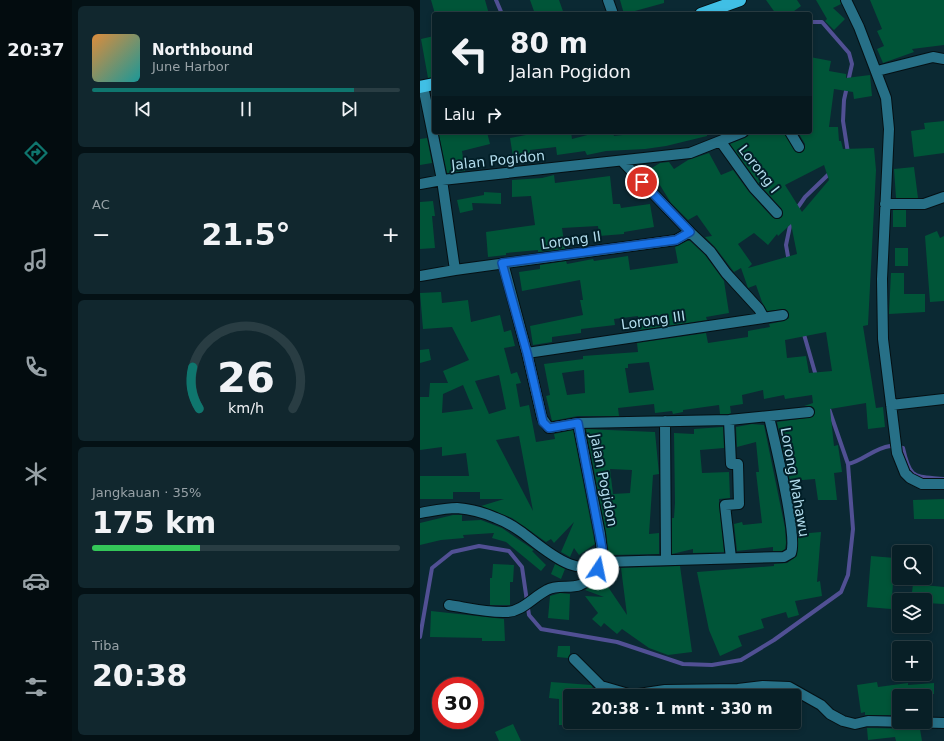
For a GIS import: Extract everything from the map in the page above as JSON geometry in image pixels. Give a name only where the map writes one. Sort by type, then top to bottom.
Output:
[{"type":"highway","points":[[707,12],[740,0]]},
{"type":"street","points":[[608,0],[612,12]]},
{"type":"street","points":[[846,0],[859,26],[886,98],[889,128],[882,279],[883,340],[897,453],[905,473],[910,478],[922,484],[944,484]]},
{"type":"street","points":[[877,71],[919,59],[933,57],[944,59]]},
{"type":"street","name":"Jalan Pogidon","points":[[426,86],[432,121]]},
{"type":"street","name":"Jalan Pogidon","points":[[434,134],[442,180]]},
{"type":"street","name":"Jalan Pogidon","points":[[420,184],[442,180],[623,162],[690,153],[739,134]]},
{"type":"street","points":[[791,134],[799,147]]},
{"type":"street","name":"Lorong I","points":[[721,142],[754,188],[777,213]]},
{"type":"street","points":[[623,162],[710,251],[726,273],[755,304],[764,318]]},
{"type":"street","points":[[442,180],[454,270]]},
{"type":"street","points":[[885,204],[924,204],[944,198]]},
{"type":"street","name":"Lorong II","points":[[420,276],[502,263],[676,240],[690,232]]},
{"type":"street","name":"Jalan Pogidon","points":[[502,263],[545,425],[554,428],[578,423],[600,534],[599,556]]},
{"type":"street","name":"Lorong III","points":[[527,353],[783,315]]},
{"type":"street","points":[[891,405],[944,398]]},
{"type":"street","points":[[578,423],[729,420],[809,412]]},
{"type":"street","name":"Lorong Mahawu","points":[[599,556],[603,562],[666,559],[784,557],[789,554],[792,550],[788,506],[769,417]]},
{"type":"street","points":[[729,420],[731,464],[738,464],[739,504],[725,505],[731,558]]},
{"type":"street","points":[[665,421],[666,559]]},
{"type":"street","points":[[420,513],[457,508],[496,518],[520,531],[552,556],[575,567],[582,568],[599,556]]},
{"type":"street","points":[[449,606],[507,612],[523,606],[549,589],[576,586],[584,583],[597,571],[599,566],[599,556]]},
{"type":"street","points":[[574,660],[601,686],[632,695],[665,690],[738,689],[763,686],[789,687],[820,705],[830,714],[849,722],[944,723]]},
{"type":"building","points":[[431,0],[485,0],[488,12],[434,12]]},
{"type":"building","points":[[530,0],[559,0],[563,12],[534,12]]},
{"type":"building","points":[[620,0],[664,0],[664,3],[631,12],[623,12]]},
{"type":"building","points":[[766,0],[797,0],[801,6],[793,12],[775,12]]},
{"type":"building","points":[[816,0],[840,0],[841,4],[833,8],[845,19],[834,30],[825,21],[827,19]]},
{"type":"building","points":[[870,0],[944,0],[944,45],[912,49],[914,52],[883,63],[877,49],[884,46],[877,31],[882,29]]},
{"type":"building","points":[[432,36],[432,77],[428,78],[421,39]]},
{"type":"building","points":[[812,57],[831,61],[829,71],[846,74],[846,78],[870,75],[872,96],[854,99],[853,92],[834,89],[829,127],[838,127],[839,141],[841,141],[843,149],[874,148],[876,170],[868,325],[863,326],[876,408],[883,407],[885,427],[868,429],[866,403],[830,409],[834,446],[838,445],[842,472],[834,473],[837,500],[818,500],[815,479],[790,481],[777,422],[813,417],[815,412],[814,408],[811,406],[804,406],[813,403],[812,395],[785,399],[784,395],[764,399],[763,390],[742,395],[743,404],[730,406],[731,413],[729,414],[720,414],[719,405],[683,410],[683,412],[673,414],[672,411],[655,413],[654,404],[618,408],[619,416],[578,416],[552,421],[546,396],[550,395],[544,364],[583,359],[583,356],[638,352],[637,343],[706,333],[708,343],[748,337],[748,331],[770,327],[769,324],[784,321],[789,318],[788,311],[785,309],[767,311],[756,285],[748,288],[741,268],[734,272],[715,247],[705,237],[712,236],[697,215],[688,220],[671,203],[650,169],[660,163],[669,162],[674,169],[688,160],[709,153],[721,175],[733,170],[749,192],[775,219],[781,218],[783,215],[782,209],[759,184],[730,144],[745,138],[750,134],[785,134],[796,152],[800,153],[804,150],[805,144],[799,134],[812,134]],"holes":[[[824,165],[829,180],[802,212],[785,185]],[[791,224],[797,254],[748,268],[752,264],[738,244],[754,233],[768,245],[777,234],[778,236]],[[826,332],[832,371],[809,373],[806,356],[787,358],[785,340]],[[649,362],[654,390],[629,393],[625,368],[628,368],[628,364]],[[584,370],[585,393],[567,395],[562,373]]]},
{"type":"building","points":[[944,121],[944,153],[914,157],[911,131],[925,129],[924,123]]},
{"type":"building","points":[[488,134],[490,144],[462,151],[465,171],[447,173],[439,135]]},
{"type":"building","points":[[531,134],[571,134],[572,139],[591,134],[614,134],[614,136],[631,134],[707,134],[707,136],[666,146],[645,149],[606,151],[587,155],[585,151],[557,155],[556,147],[530,150],[530,154],[513,157],[510,138]]},
{"type":"building","points":[[427,138],[432,163],[420,165],[420,139]]},
{"type":"building","points":[[914,167],[918,198],[896,198],[894,169]]},
{"type":"building","points":[[554,175],[555,183],[610,176],[613,204],[620,204],[621,208],[650,204],[654,227],[624,232],[624,234],[599,236],[598,226],[562,228],[565,249],[506,253],[506,255],[488,257],[486,232],[535,225],[531,196],[512,197],[512,180],[542,178]]},
{"type":"building","points":[[484,192],[501,193],[501,204],[472,203],[473,210],[460,213],[457,200],[484,195]]},
{"type":"building","points":[[433,201],[435,216],[432,216],[435,248],[420,249],[420,202]]},
{"type":"building","points":[[893,210],[906,210],[906,227],[893,227]]},
{"type":"building","points":[[937,231],[940,238],[944,236],[944,301],[930,302],[925,236]]},
{"type":"building","points":[[690,241],[705,255],[724,281],[729,313],[706,317],[707,320],[640,330],[638,316],[614,319],[615,325],[581,329],[581,333],[552,337],[552,342],[533,345],[530,326],[583,315],[580,300],[583,300],[580,280],[522,291],[519,272],[540,269],[540,265],[566,261],[567,264],[593,259],[594,261],[628,256],[630,270],[678,263],[675,247]]},
{"type":"building","points":[[895,248],[908,248],[908,266],[895,266]]},
{"type":"building","points":[[891,273],[904,273],[904,294],[925,294],[925,312],[889,314]]},
{"type":"building","points":[[441,292],[442,303],[468,300],[471,322],[500,315],[504,332],[511,330],[515,346],[504,348],[511,374],[517,372],[521,383],[516,384],[520,407],[529,405],[536,442],[555,439],[554,434],[573,430],[595,544],[579,555],[574,548],[570,557],[561,552],[574,522],[554,543],[551,539],[546,542],[512,518],[481,506],[504,499],[480,499],[480,492],[453,492],[453,499],[420,499],[420,476],[469,476],[466,453],[442,456],[442,447],[420,450],[420,397],[429,397],[430,383],[448,383],[443,371],[469,360],[452,327],[423,329],[420,293]],"holes":[[[499,375],[506,409],[489,414],[475,381]],[[463,385],[473,409],[442,413],[443,394]],[[519,436],[533,511],[496,440]]]},
{"type":"building","points":[[429,349],[431,360],[420,363],[420,350]]},
{"type":"building","points":[[752,424],[764,425],[785,528],[786,543],[785,549],[782,551],[773,551],[773,547],[737,551],[734,524],[742,522],[743,525],[762,523],[756,472],[759,472],[756,442],[737,447],[736,427]]},
{"type":"building","points":[[723,427],[724,448],[700,450],[702,473],[729,472],[730,498],[719,499],[724,552],[693,553],[693,549],[672,554],[672,518],[674,518],[675,503],[674,433],[694,434],[694,429]]},
{"type":"building","points":[[586,429],[655,432],[659,474],[653,475],[649,534],[659,533],[659,554],[609,555]],"holes":[[[610,469],[632,470],[630,493],[613,494]]]},
{"type":"building","points":[[944,499],[944,519],[914,519],[913,500]]},
{"type":"building","points":[[453,515],[462,515],[462,521],[481,520],[502,528],[534,550],[532,551],[546,565],[541,571],[506,542],[492,538],[494,533],[463,535],[464,538],[441,540],[420,545],[420,523]]},
{"type":"building","points":[[821,532],[817,582],[820,581],[822,596],[795,601],[799,615],[788,618],[786,612],[761,619],[764,628],[738,636],[742,646],[720,656],[709,630],[697,572],[774,566],[774,564],[787,563],[797,556],[798,534]]},
{"type":"building","points":[[871,556],[892,558],[893,585],[891,609],[867,607]]},
{"type":"building","points":[[493,564],[514,565],[513,582],[510,582],[510,605],[490,605],[490,578],[492,578]]},
{"type":"building","points":[[555,564],[565,569],[561,579],[551,574]]},
{"type":"building","points":[[680,566],[692,652],[668,655],[649,648],[622,629],[617,634],[604,623],[601,627],[592,619],[598,613],[585,596],[604,597],[585,590],[602,578],[627,615],[621,568]]},
{"type":"building","points":[[913,585],[944,587],[944,604],[932,603],[932,593],[912,593]]},
{"type":"building","points":[[560,593],[570,594],[569,620],[548,618],[550,596]]},
{"type":"building","points":[[431,611],[504,619],[505,641],[482,641],[482,638],[430,637]]},
{"type":"building","points":[[558,646],[570,646],[570,654],[568,658],[557,657]]},
{"type":"building","points":[[551,682],[591,685],[593,688],[563,689],[563,725],[559,725],[559,699],[549,698]]},
{"type":"building","points":[[877,682],[878,687],[908,683],[908,685],[934,683],[934,694],[932,694],[932,689],[892,689],[892,715],[865,715],[865,712],[861,713],[857,685]]},
{"type":"building","points":[[513,724],[521,741],[499,741],[495,732]]},
{"type":"building","points":[[867,728],[920,729],[922,741],[896,741],[895,737],[868,740]]},
{"type":"waterway","points":[[496,0],[501,12]]},
{"type":"waterway","points":[[812,22],[822,22],[849,53],[852,64],[844,100],[843,121],[848,153]]},
{"type":"waterway","points":[[796,210],[805,197],[831,172]]},
{"type":"waterway","points":[[789,262],[786,245],[791,221]]},
{"type":"waterway","points":[[803,331],[816,376]]},
{"type":"waterway","points":[[420,637],[432,568],[452,552],[479,546],[509,551],[522,567],[529,615],[541,629],[617,642],[683,664],[712,665],[741,660],[774,640],[841,592],[848,575],[853,529],[848,464],[829,409]]},
{"type":"waterway","points":[[848,464],[884,447],[890,446],[903,448],[911,471],[920,476],[944,479]]},
{"type":"route","points":[[598,569],[599,566],[597,560],[600,557],[602,548],[578,423],[549,428],[543,422],[527,353],[502,263],[676,240],[690,232],[642,182]]}]
